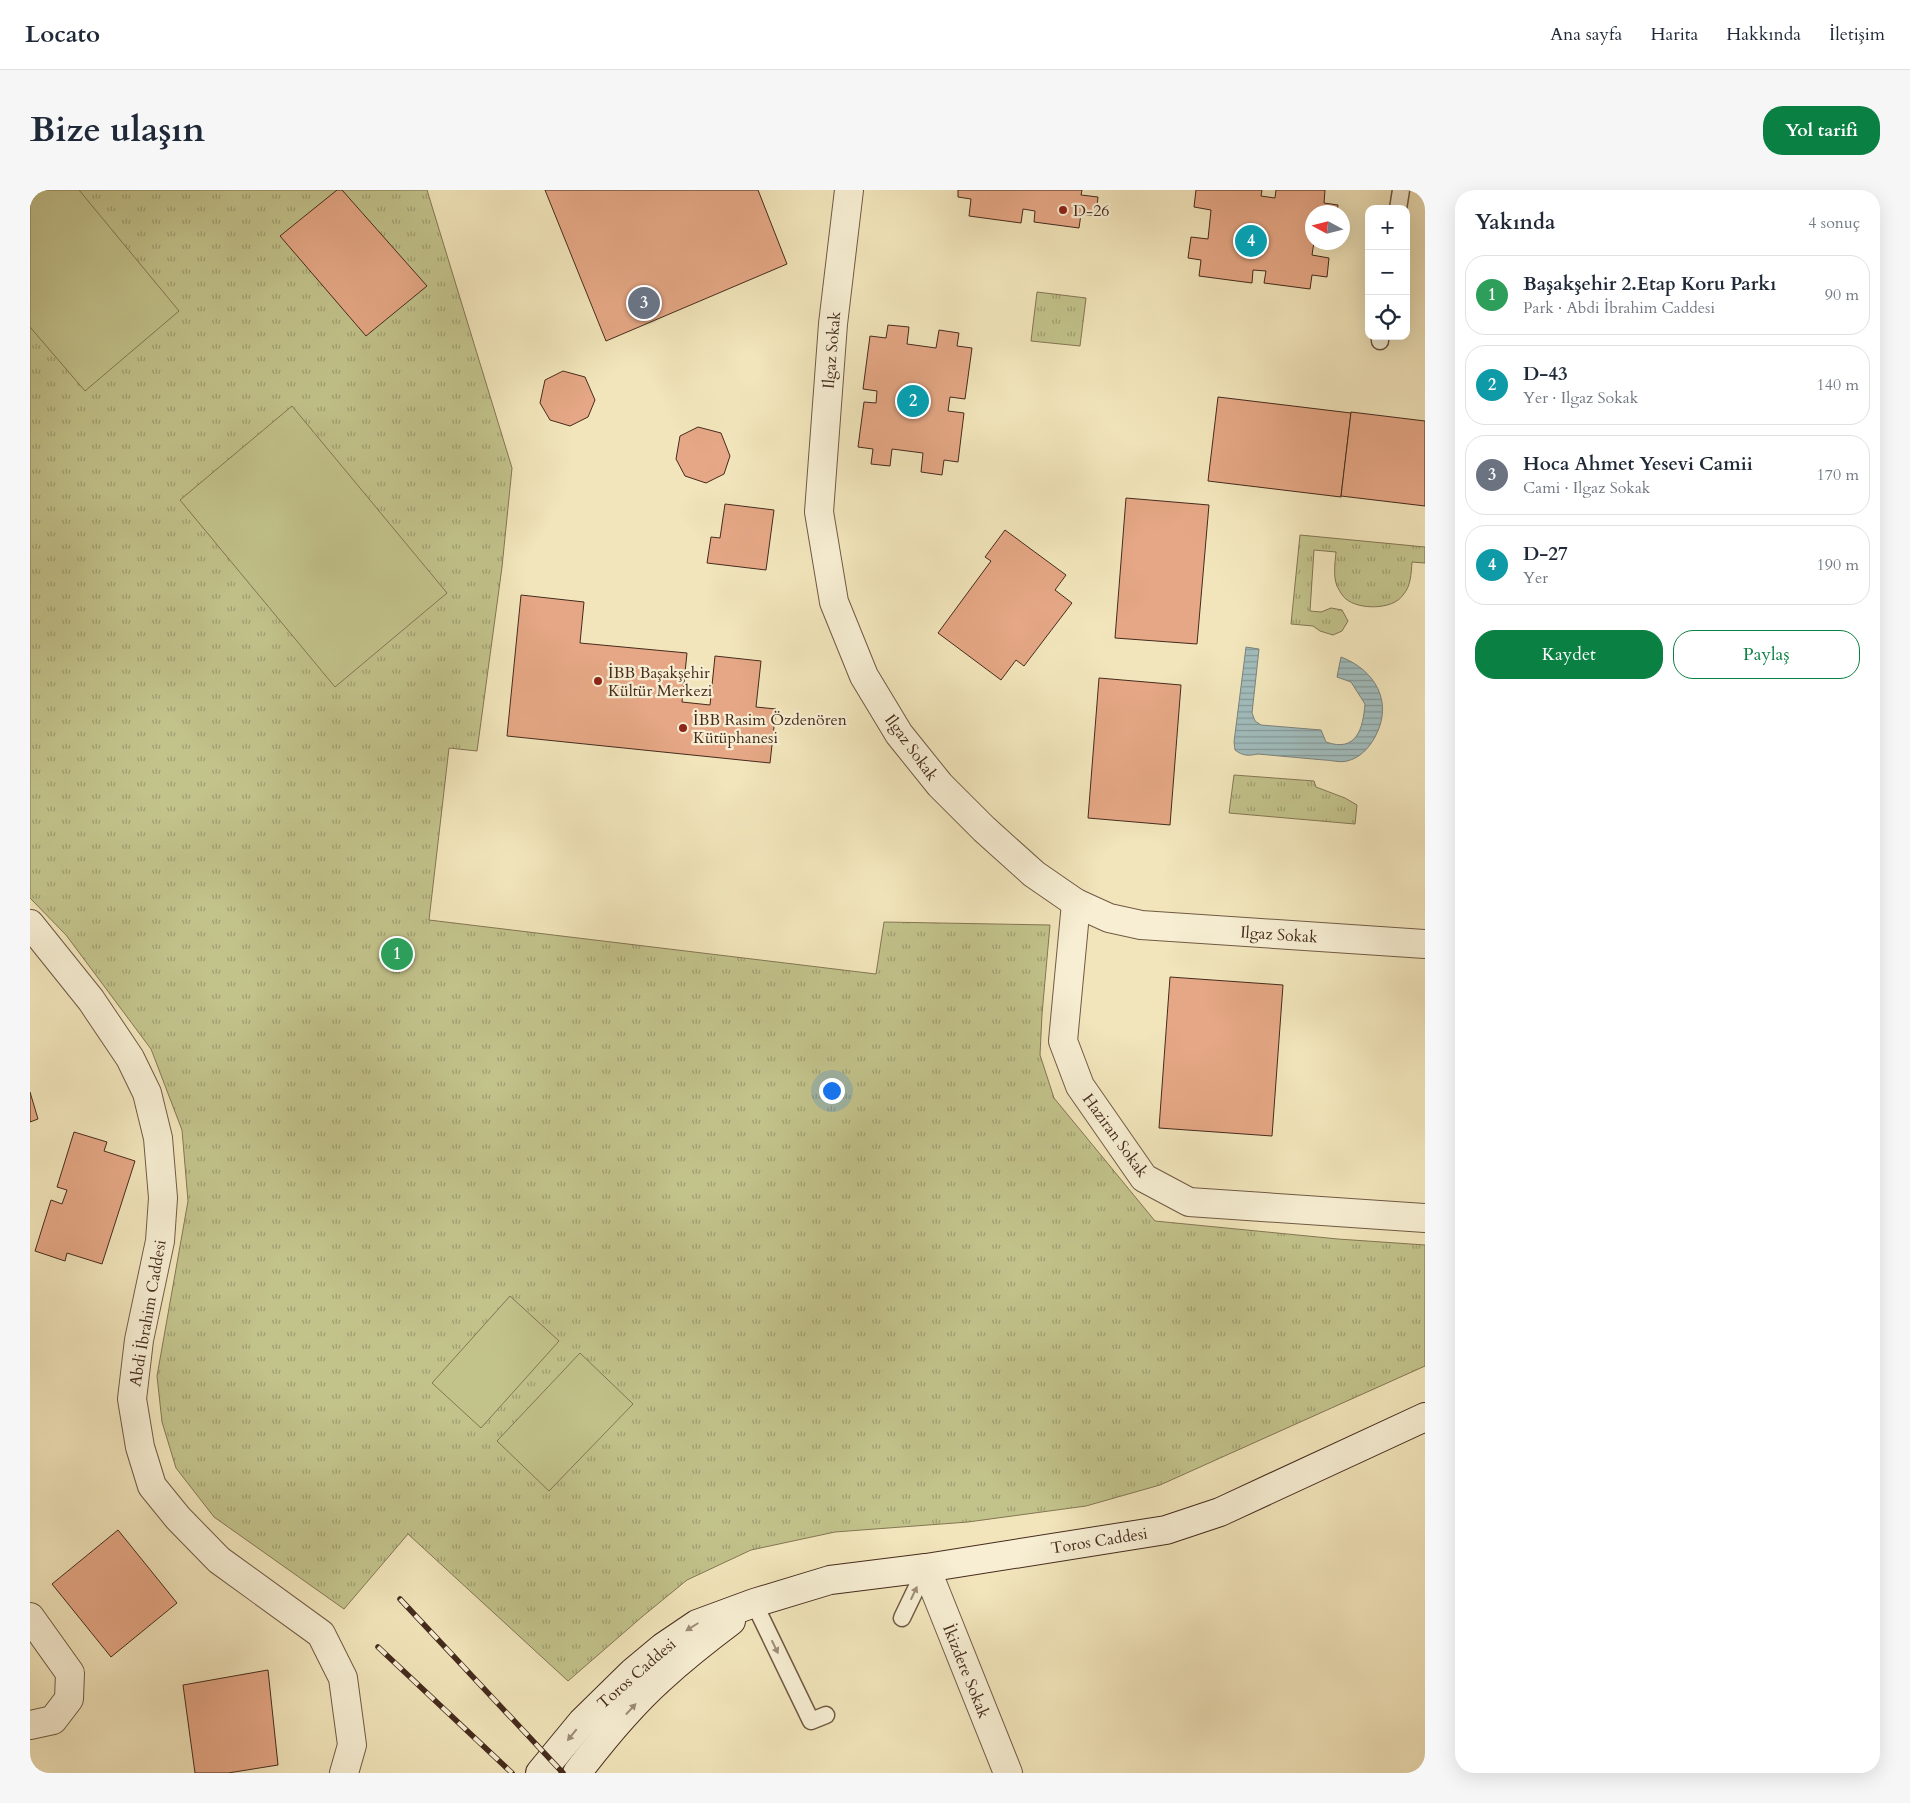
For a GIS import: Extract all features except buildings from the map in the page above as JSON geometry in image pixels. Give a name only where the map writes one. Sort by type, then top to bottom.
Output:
[{"type":"street","name":"Ilgaz Sokak","points":[[849,190],[833,324],[818,512],[834,602],[864,676],[899,734],[940,785],[984,829],[1034,874],[1076,903],[1109,918],[1141,926],[1425,944]]},
{"type":"street","name":"Haziran Sokak","points":[[1076,903],[1063,1041],[1080,1086],[1144,1178],[1189,1202],[1425,1218]]},
{"type":"street","name":"Abdi İbrahim Caddesi","points":[[30,924],[90,1000],[130,1058],[147,1093],[158,1138],[163,1198],[160,1241],[139,1340],[132,1399],[140,1447],[152,1486],[178,1518],[219,1560],[321,1634],[343,1678],[352,1745],[344,1773]]},
{"type":"street","name":"Toros Caddesi","points":[[540,1773],[582,1722],[633,1672],[663,1647],[697,1624],[754,1603],[830,1580],[926,1568],[1166,1530],[1220,1512],[1425,1417]]},
{"type":"street","name":"İkizdere Sokak","points":[[926,1568],[1008,1773]]},
{"type":"street","name":"Toros Caddesi","points":[[577,1773],[605,1737],[658,1680],[684,1657],[754,1603]]},
{"type":"street","points":[[30,1617],[70,1673],[68,1699],[54,1720],[30,1725]]},
{"type":"lane","points":[[1399,205],[1401,190]]},
{"type":"lane","points":[[902,1618],[926,1568]]},
{"type":"lane","points":[[754,1603],[811,1721],[826,1715]]},
{"type":"green space","points":[[30,190],[427,190],[512,468],[502,567],[477,751],[449,748],[429,920],[876,974],[884,922],[1050,925],[1040,1055],[1054,1098],[1155,1221],[1338,1239],[1425,1245],[1425,1366],[1160,1485],[1086,1506],[968,1522],[835,1532],[751,1550],[687,1580],[568,1681],[408,1534],[344,1609],[214,1517],[176,1468],[162,1422],[157,1376],[188,1201],[182,1130],[151,1049],[66,935],[30,898]]},
{"type":"green space","points":[[30,190],[79,190],[179,311],[85,391],[30,327]]},
{"type":"green space","points":[[1037,292],[1086,298],[1080,346],[1031,341]]},
{"type":"green space","points":[[292,406],[447,593],[335,687],[180,500]]},
{"type":"green space","points":[[1300,535],[1425,547],[1425,563],[1412,562],[1409,584],[1398,600],[1384,606],[1367,607],[1352,603],[1345,598],[1339,589],[1335,574],[1336,552],[1314,550],[1310,611],[1321,612],[1331,608],[1342,610],[1348,621],[1342,631],[1333,635],[1320,631],[1313,626],[1291,624]]},
{"type":"green space","points":[[1234,775],[1314,781],[1316,787],[1345,798],[1357,805],[1355,824],[1229,813]]},
{"type":"green space","points":[[510,1296],[559,1341],[481,1428],[432,1383]]},
{"type":"green space","points":[[580,1353],[633,1404],[549,1491],[497,1441]]},
{"type":"water","points":[[1246,647],[1259,649],[1252,713],[1255,721],[1261,725],[1321,730],[1326,742],[1336,745],[1345,744],[1356,736],[1362,722],[1365,704],[1351,682],[1337,677],[1341,657],[1363,670],[1372,679],[1382,700],[1380,724],[1370,745],[1356,758],[1341,762],[1258,754],[1246,755],[1235,750],[1234,742]]},
{"type":"railway","points":[[400,1599],[563,1773]]},
{"type":"railway","points":[[378,1647],[512,1773]]},
{"type":"place","name":"D-26","points":[[1063,210]]},
{"type":"place","name":"D-27","points":[[1251,241]]},
{"type":"place","name":"Hoca Ahmet Yesevi Camii","points":[[644,303]]},
{"type":"place","name":"D-43","points":[[913,401]]},
{"type":"place","name":"İBB Başakşehir Kültür Merkezi","points":[[598,681]]},
{"type":"place","name":"İBB Rasim Özdenören Kütüphanesi","points":[[683,728]]},
{"type":"place","name":"Başakşehir 2.Etap Koru Parkı","points":[[397,954]]}]
